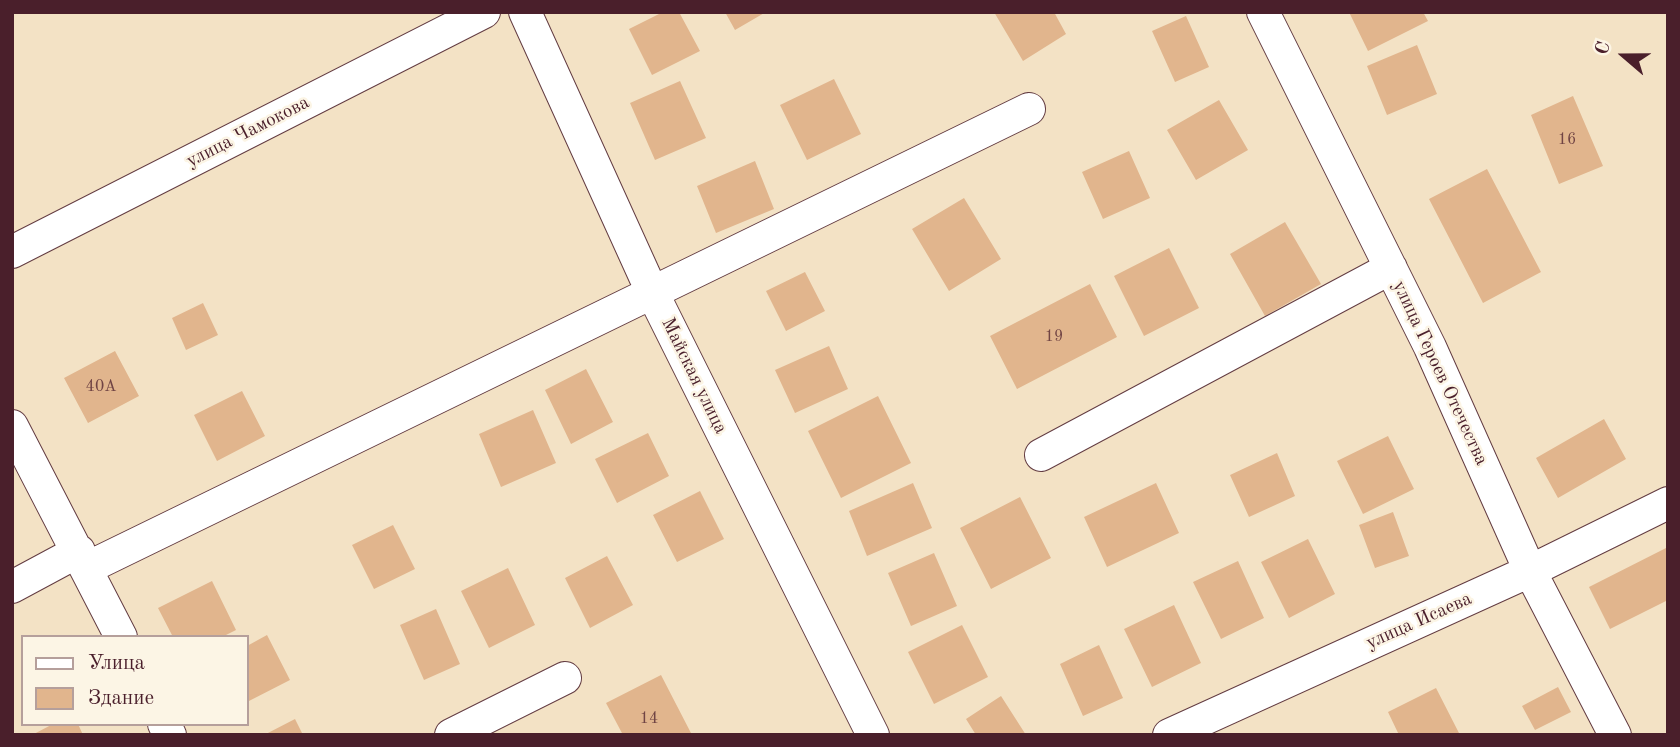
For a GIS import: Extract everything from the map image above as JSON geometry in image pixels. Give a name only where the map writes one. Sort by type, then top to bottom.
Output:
[{"type":"street","name":"улица Чамокова","points":[[12,252],[484,12]]},
{"type":"street","name":"Майская улица","points":[[525,12],[652,292],[873,735]]},
{"type":"street","name":"улица Героев Отечества","points":[[1263,12],[1430,348],[1530,571],[1615,735]]},
{"type":"street","points":[[12,587],[83,559],[652,292],[1029,109]]},
{"type":"street","points":[[1041,455],[1391,268]]},
{"type":"street","points":[[12,426],[120,635]]},
{"type":"street","name":"улица Исаева","points":[[1169,735],[1530,571],[1668,503]]},
{"type":"street","points":[[451,735],[565,678]]},
{"type":"building","points":[[663,12],[679,12],[700,51],[652,75],[629,29]]},
{"type":"building","points":[[725,12],[766,12],[735,30]]},
{"type":"building","points":[[994,12],[1054,12],[1066,34],[1023,61]]},
{"type":"building","points":[[1349,12],[1423,12],[1428,21],[1368,51]]},
{"type":"building","points":[[1186,16],[1209,67],[1175,82],[1152,31]]},
{"type":"building","points":[[1417,45],[1437,94],[1387,115],[1367,66]]},
{"type":"building","points":[[834,79],[861,134],[807,160],[780,105]]},
{"type":"building","points":[[680,81],[706,138],[655,160],[630,103]]},
{"type":"building","points":[[1573,96],[1603,166],[1559,184],[1531,115]]},
{"type":"building","points":[[1219,100],[1248,150],[1196,180],[1167,130]]},
{"type":"building","points":[[1129,151],[1150,198],[1103,219],[1082,172]]},
{"type":"building","points":[[755,161],[774,209],[716,233],[697,186]]},
{"type":"building","points":[[1487,169],[1541,272],[1483,303],[1429,199]]},
{"type":"building","points":[[964,198],[1001,259],[949,291],[912,229]]},
{"type":"building","points":[[1285,222],[1321,284],[1265,316],[1230,254]]},
{"type":"building","points":[[1169,248],[1199,308],[1144,336],[1114,276]]},
{"type":"building","points":[[805,272],[825,311],[786,331],[766,291]]},
{"type":"building","points":[[1090,284],[1117,337],[1017,389],[990,336]]},
{"type":"building","points":[[203,303],[218,335],[186,350],[172,318]]},
{"type":"building","points":[[829,346],[848,389],[795,413],[775,370]]},
{"type":"building","points":[[115,351],[139,396],[88,423],[64,378]]},
{"type":"building","points":[[586,369],[613,422],[571,444],[545,390]]},
{"type":"building","points":[[242,391],[265,436],[217,461],[194,415]]},
{"type":"building","points":[[878,396],[911,463],[841,498],[808,431]]},
{"type":"building","points":[[533,410],[556,463],[501,487],[479,434]]},
{"type":"building","points":[[1604,419],[1626,459],[1558,498],[1536,458]]},
{"type":"building","points":[[648,433],[669,476],[617,503],[595,459]]},
{"type":"building","points":[[1388,436],[1414,489],[1363,514],[1337,461]]},
{"type":"building","points":[[1277,453],[1295,496],[1249,517],[1230,475]]},
{"type":"building","points":[[913,483],[932,528],[867,556],[849,511]]},
{"type":"building","points":[[1156,483],[1179,533],[1107,567],[1084,517]]},
{"type":"building","points":[[700,491],[724,539],[677,562],[653,515]]},
{"type":"building","points":[[1020,497],[1051,558],[991,589],[960,528]]},
{"type":"building","points":[[1393,512],[1409,556],[1375,568],[1359,525]]},
{"type":"building","points":[[393,525],[415,569],[374,589],[352,545]]},
{"type":"building","points":[[1308,539],[1335,594],[1289,618],[1261,562]]},
{"type":"building","points":[[1668,547],[1668,600],[1610,629],[1589,587]]},
{"type":"building","points":[[934,553],[957,606],[911,626],[888,573]]},
{"type":"building","points":[[607,556],[633,605],[590,628],[565,578]]},
{"type":"building","points":[[1238,561],[1264,618],[1221,639],[1193,582]]},
{"type":"building","points":[[508,568],[535,625],[489,648],[461,591]]},
{"type":"building","points":[[212,581],[236,630],[226,635],[172,635],[158,608]]},
{"type":"building","points":[[1174,605],[1201,663],[1152,687],[1124,629]]},
{"type":"building","points":[[436,609],[460,664],[424,680],[400,625]]},
{"type":"building","points":[[962,625],[988,677],[934,704],[908,652]]},
{"type":"building","points":[[267,635],[290,680],[248,701],[248,645]]},
{"type":"building","points":[[1099,645],[1123,698],[1083,716],[1060,664]]},
{"type":"building","points":[[661,675],[692,735],[623,735],[606,703]]},
{"type":"building","points":[[1558,687],[1571,712],[1535,730],[1522,706]]},
{"type":"building","points":[[1436,688],[1460,735],[1399,735],[1388,712]]},
{"type":"building","points":[[1001,696],[1026,735],[976,735],[966,719]]},
{"type":"building","points":[[295,719],[303,735],[264,735]]},
{"type":"building","points":[[49,726],[79,726],[83,735],[32,735]]}]
